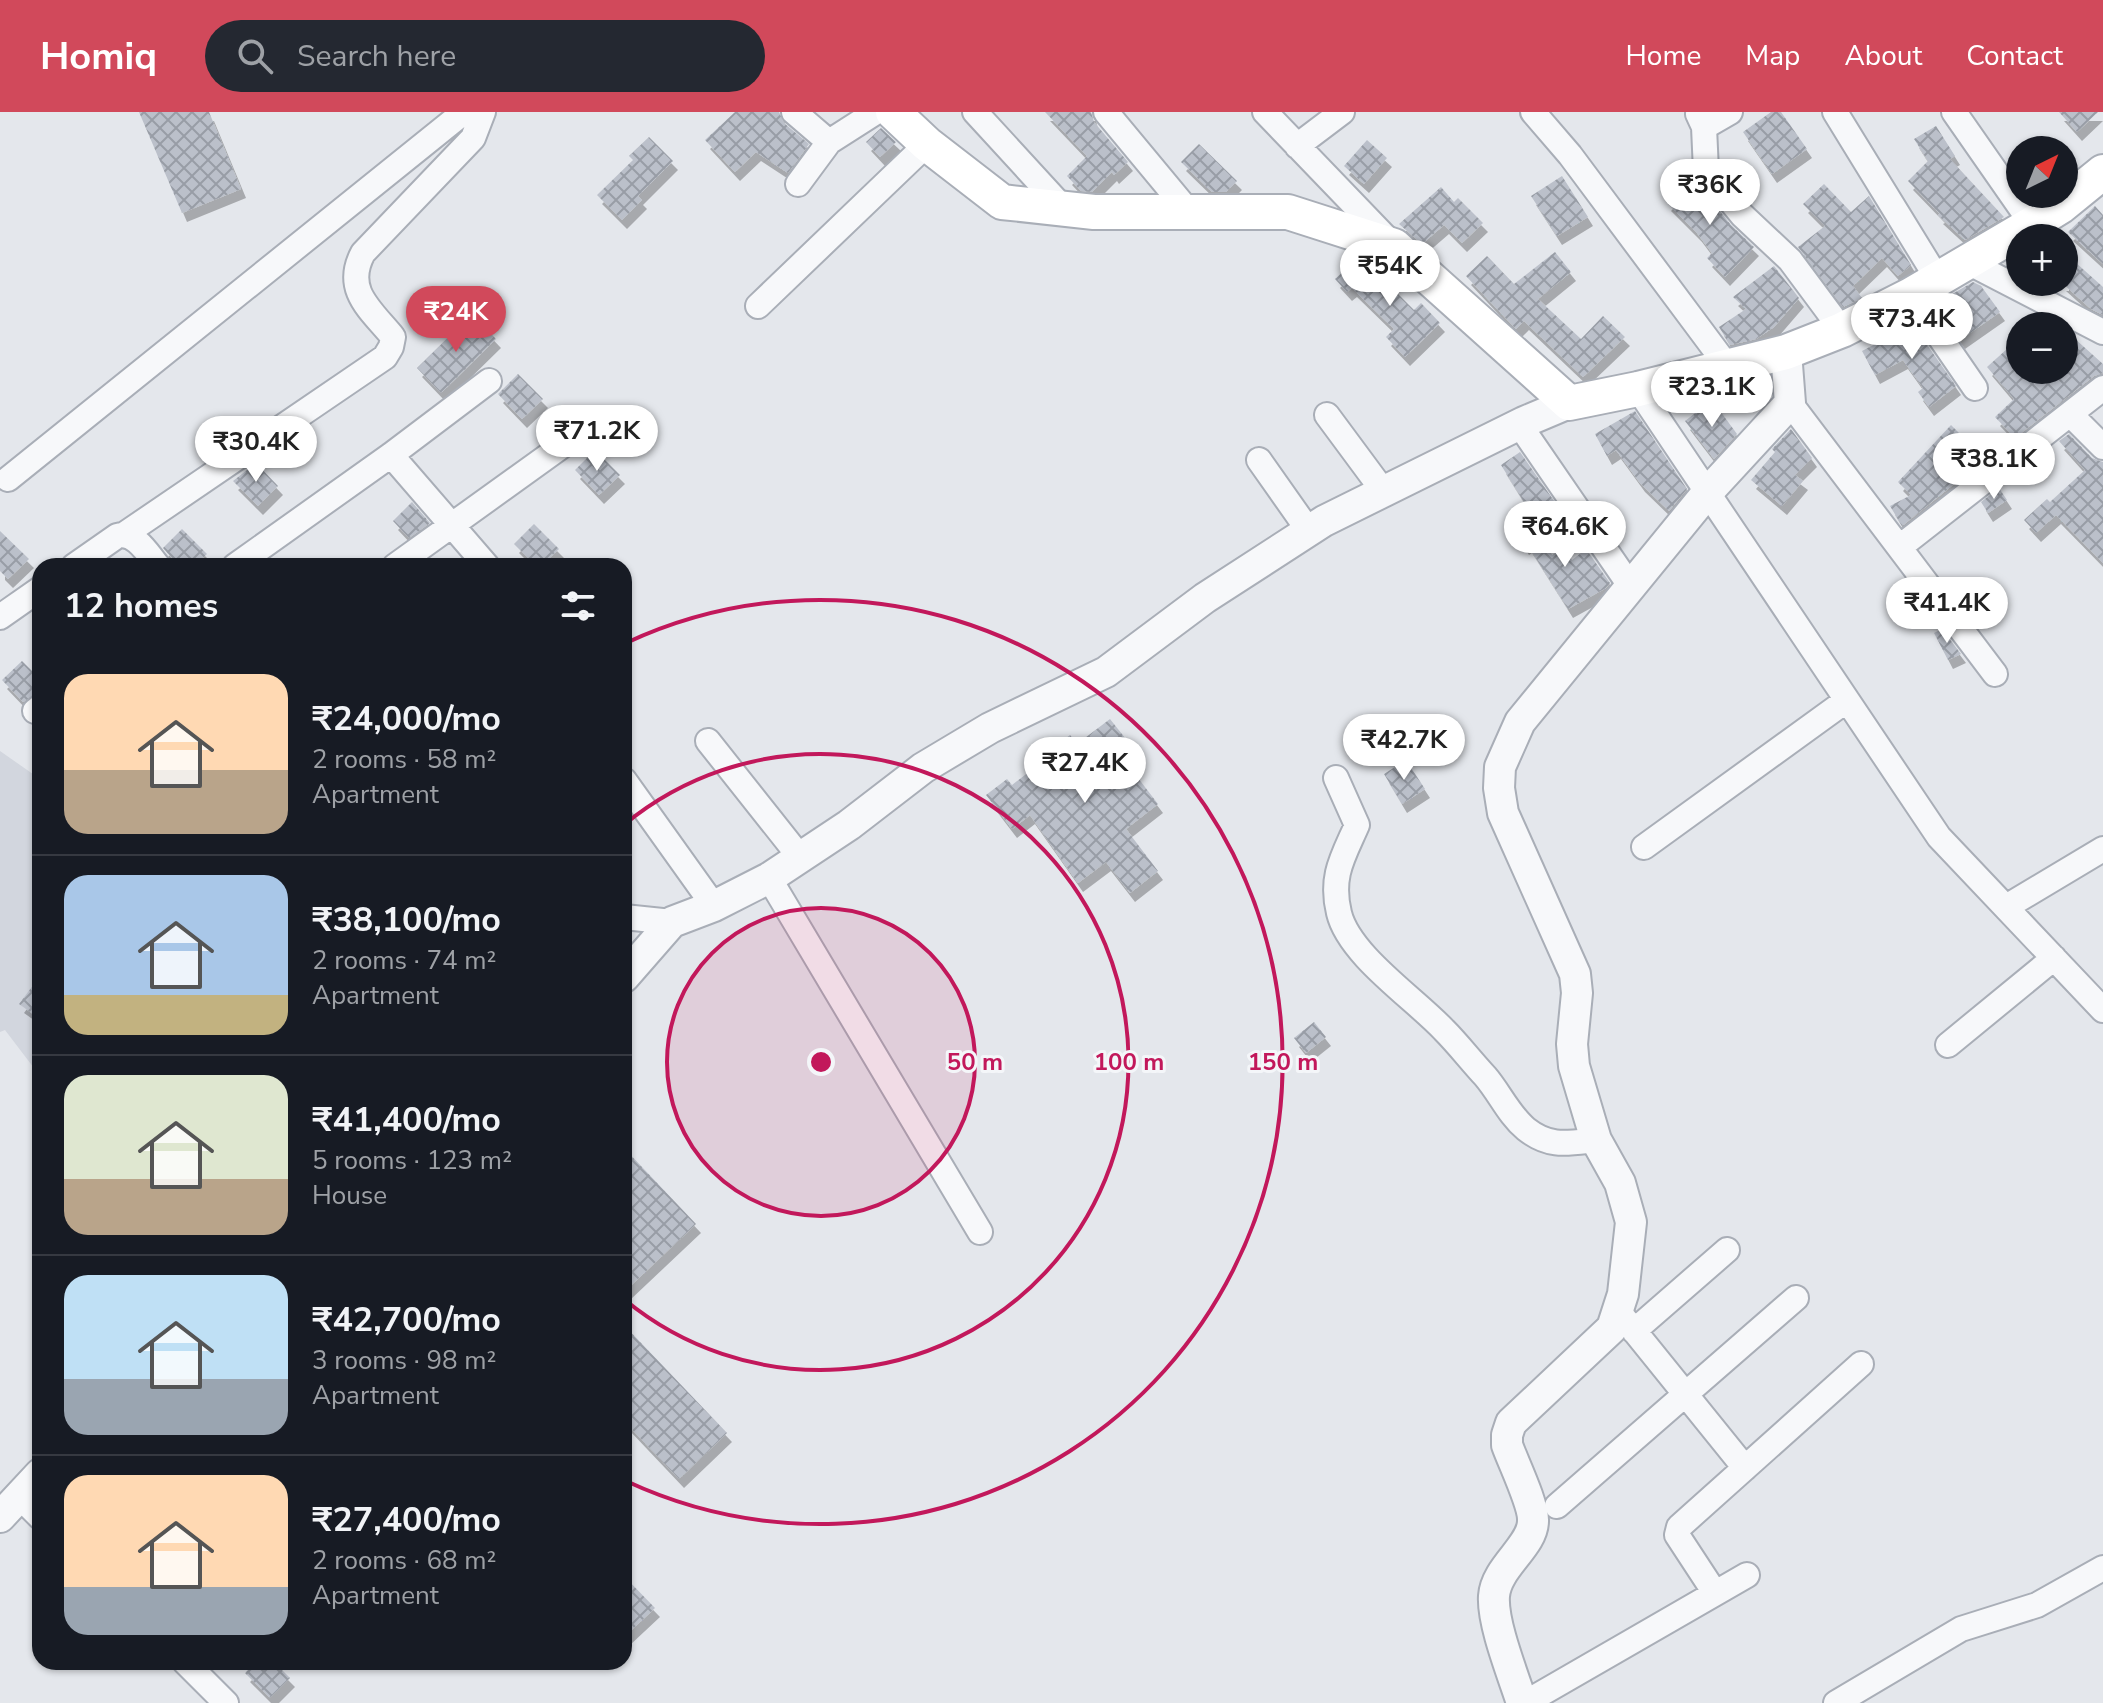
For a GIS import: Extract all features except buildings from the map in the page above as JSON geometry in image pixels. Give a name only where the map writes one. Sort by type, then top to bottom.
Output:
[{"type":"main road","points":[[893,112],[927,144],[1002,202],[1094,212],[1288,212],[1394,246],[1569,403],[1786,352],[1842,330],[2006,239]]},
{"type":"main road","points":[[2032,224],[2061,206],[2103,172]]},
{"type":"street","points":[[8,479],[464,112]]},
{"type":"street","points":[[85,558],[385,357],[393,337],[363,299],[354,281],[355,267],[363,253],[473,138],[483,112]]},
{"type":"street","points":[[794,112],[829,142]]},
{"type":"street","points":[[798,184],[829,142],[876,112]]},
{"type":"street","points":[[975,112],[1064,209]]},
{"type":"street","points":[[1106,112],[1189,212]]},
{"type":"street","points":[[1265,112],[1394,246]]},
{"type":"street","points":[[1297,146],[1342,112]]},
{"type":"street","points":[[1533,112],[1570,155],[1728,367]]},
{"type":"street","points":[[1730,112],[1700,119],[1706,171],[1742,215],[1790,260],[1842,330]]},
{"type":"street","points":[[1954,112],[2032,224]]},
{"type":"street","points":[[1843,115],[1975,388]]},
{"type":"street","points":[[758,306],[927,144]]},
{"type":"street","points":[[1968,262],[2103,332]]},
{"type":"street","points":[[1786,352],[1790,403],[1995,674]]},
{"type":"street","points":[[246,558],[489,381]]},
{"type":"street","points":[[1901,546],[2103,388]]},
{"type":"street","points":[[1638,389],[1939,837],[2103,1010]]},
{"type":"street","points":[[632,918],[672,922],[714,906],[769,878],[849,825],[923,768],[990,728],[1106,672],[1205,598],[1309,531],[1519,424],[1569,403]]},
{"type":"street","points":[[1745,1468],[1626,1321],[1631,1222],[1620,1183],[1596,1140],[1574,1066],[1575,974],[1503,813],[1499,788],[1500,767],[1520,722],[1707,493],[1790,403]]},
{"type":"street","points":[[1327,415],[1384,492]]},
{"type":"street","points":[[2071,415],[2103,447]]},
{"type":"street","points":[[406,558],[598,420]]},
{"type":"street","points":[[1519,424],[1631,587]]},
{"type":"street","points":[[391,455],[480,558]]},
{"type":"street","points":[[1259,460],[1309,531]]},
{"type":"street","points":[[125,534],[133,537],[151,558]]},
{"type":"street","points":[[0,617],[32,595]]},
{"type":"street","points":[[1644,847],[1847,700]]},
{"type":"street","points":[[708,741],[800,857]]},
{"type":"street","points":[[1336,778],[1357,825],[1340,860],[1337,876],[1339,913],[1346,931],[1359,950],[1444,1030],[1490,1081],[1525,1128],[1545,1140],[1560,1144],[1596,1140]]},
{"type":"street","points":[[632,791],[714,906]]},
{"type":"street","points":[[2006,907],[2103,849]]},
{"type":"street","points":[[769,878],[980,1232]]},
{"type":"street","points":[[632,968],[672,922]]},
{"type":"street","points":[[1948,1045],[2054,958]]},
{"type":"street","points":[[1727,1250],[1612,1328],[1508,1428],[1507,1445],[1534,1516],[1533,1525],[1498,1580],[1494,1596],[1496,1615],[1523,1703],[1747,1575]]},
{"type":"street","points":[[1557,1506],[1796,1298]]},
{"type":"street","points":[[1715,1593],[1677,1535],[1679,1527],[1861,1364]]},
{"type":"street","points":[[20,1510],[32,1488]]},
{"type":"street","points":[[1836,1703],[1961,1629],[2037,1605],[2103,1568]]},
{"type":"street","points":[[193,1670],[226,1703]]},
{"type":"shaded area","points":[[0,751],[32,773],[32,1065],[5,1030],[0,1032]]}]
